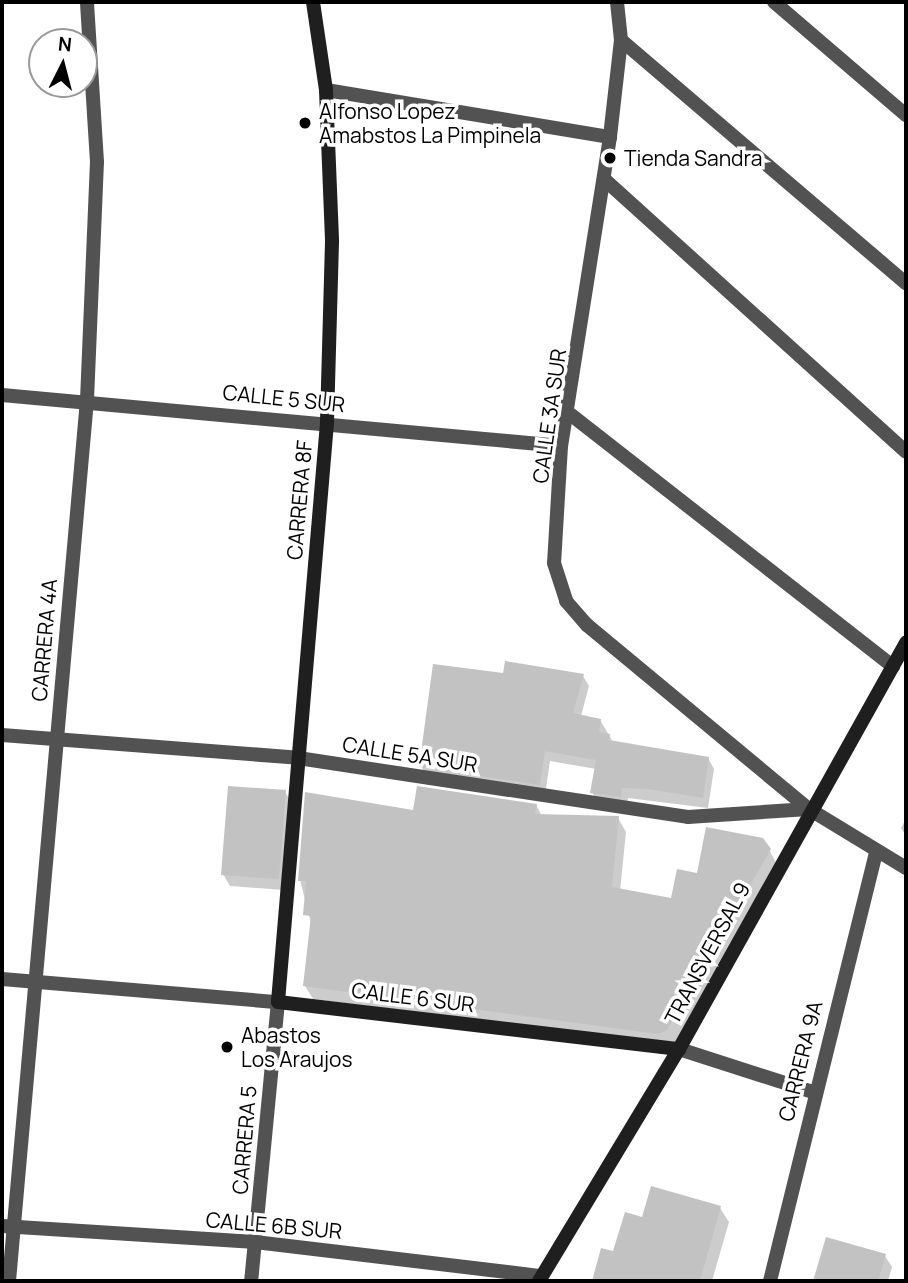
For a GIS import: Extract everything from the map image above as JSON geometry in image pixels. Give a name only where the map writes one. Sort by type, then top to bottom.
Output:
[{"type":"street","name":"CARRERA 4A","points":[[9,1281],[7,1226],[37,982],[87,400],[97,162],[88,2]]},
{"type":"street","name":"CARRERA 8F","points":[[278,1002],[327,423],[332,242],[326,90],[313,2]]},
{"type":"street","name":"CALLE 3A SUR","points":[[617,2],[621,40],[610,137],[570,414],[561,446],[555,563],[566,601],[587,625],[810,809],[906,868]]},
{"type":"street","points":[[774,2],[906,115]]},
{"type":"street","points":[[621,40],[906,283]]},
{"type":"street","points":[[326,90],[610,137]]},
{"type":"street","points":[[604,180],[906,452]]},
{"type":"street","name":"CALLE 5 SUR","points":[[2,394],[561,446]]},
{"type":"street","points":[[570,414],[893,666]]},
{"type":"street","name":"TRANSVERSAL 9","points":[[540,1278],[679,1049],[810,809],[906,642]]},
{"type":"street","name":"CALLE 5A SUR","points":[[2,735],[298,758],[688,817],[810,809]]},
{"type":"street","name":"CARRERA 9A","points":[[770,1281],[813,1093],[876,852]]},
{"type":"street","name":"CALLE 6 SUR","points":[[2,979],[278,1002],[679,1049],[813,1093]]},
{"type":"street","name":"CARRERA 5","points":[[251,1281],[278,1002]]},
{"type":"street","name":"CALLE 6B SUR","points":[[7,1226],[255,1242],[540,1278]]},
{"type":"building","points":[[505,661],[584,674],[573,713],[601,719],[599,732],[610,734],[609,740],[709,757],[703,798],[648,789],[622,788],[621,797],[590,793],[596,760],[545,751],[540,785],[419,767],[433,664],[503,673]]},
{"type":"building","points":[[228,786],[286,790],[279,879],[221,875]]},
{"type":"building","points":[[417,786],[537,804],[535,814],[619,816],[612,887],[671,898],[677,869],[697,873],[706,827],[763,838],[771,849],[667,1030],[658,1034],[303,986],[311,916],[303,915],[306,881],[298,881],[305,792],[413,810]]},
{"type":"building","points":[[651,1186],[721,1206],[700,1281],[592,1281],[601,1248],[613,1251],[625,1212],[642,1217]]},
{"type":"building","points":[[826,1237],[886,1254],[878,1281],[813,1281]]},
{"type":"place","name":"Alfonso Lopez Amabstos La Pimpinela","points":[[305,123]]},
{"type":"place","name":"Tienda Sandra","points":[[610,158]]},
{"type":"place","name":"Abastos Los Araujos","points":[[227,1047]]}]
